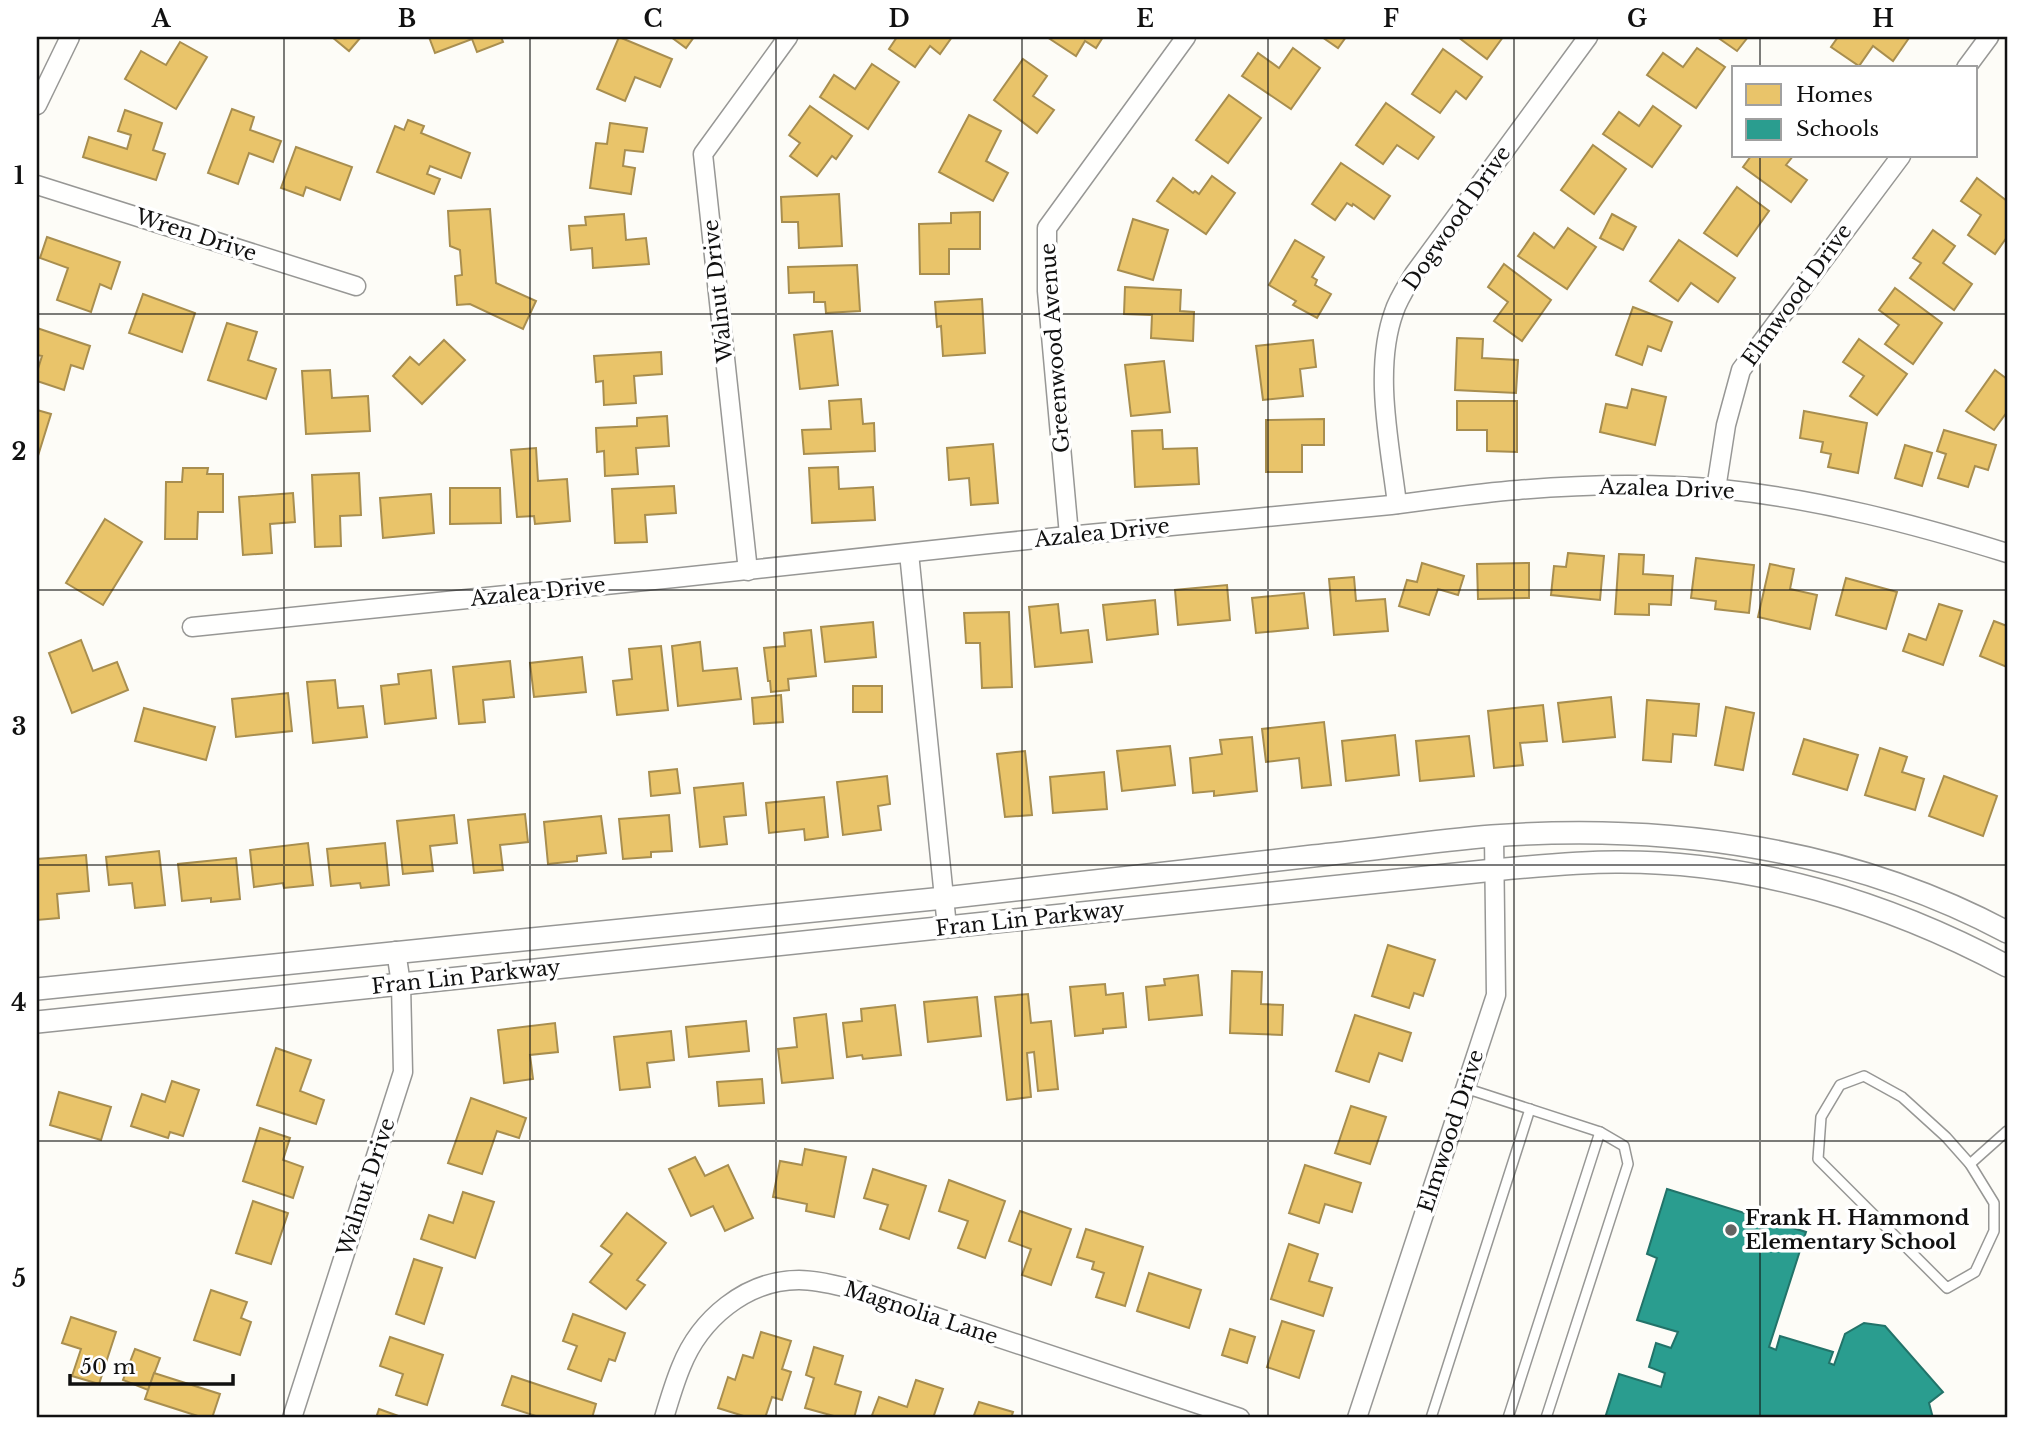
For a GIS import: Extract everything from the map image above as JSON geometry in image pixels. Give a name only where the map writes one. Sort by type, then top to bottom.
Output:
[{"type":"street","points":[[37,105],[70,37]]},
{"type":"street","name":"Walnut Drive","points":[[748,571],[703,154],[788,37]]},
{"type":"street","name":"Greenwood Avenue","points":[[1069,535],[1047,291],[1047,228],[1186,37]]},
{"type":"street","name":"Dogwood Drive","points":[[1397,504],[1384,384],[1387,341],[1394,312],[1414,274],[1588,37]]},
{"type":"street","points":[[1967,66],[1989,37]]},
{"type":"street","name":"Elmwood Drive","points":[[1716,489],[1726,425],[1741,370],[1899,158]]},
{"type":"street","name":"Wren Drive","points":[[37,185],[356,286]]},
{"type":"street","name":"Azalea Drive","points":[[192,627],[748,571],[1069,535],[1515,490],[1593,485],[1716,489],[1843,508],[1933,530],[2007,553]]},
{"type":"street","points":[[909,553],[947,927]]},
{"type":"street","name":"Fran Lin Parkway","points":[[37,989],[944,898],[1494,836],[1636,834],[1713,840],[1771,849],[1830,862],[1923,893],[2007,932]]},
{"type":"street","name":"Elmwood Drive","points":[[1357,1418],[1496,995],[1494,836]]},
{"type":"street","name":"Fran Lin Parkway","points":[[37,1021],[1494,870],[1616,862],[1700,867],[1780,880],[1872,905],[1921,923],[2007,966]]},
{"type":"street","name":"Walnut Drive","points":[[292,1418],[403,1072],[401,984],[396,951]]},
{"type":"street","name":"Magnolia Lane","points":[[664,1418],[681,1365],[704,1326],[723,1307],[748,1293],[773,1283],[798,1280],[852,1289],[1240,1418]]},
{"type":"lane","points":[[1864,1076],[1902,1097],[1946,1137],[1970,1164],[1994,1203],[1994,1231],[1975,1272],[1947,1288],[1818,1159],[1821,1117],[1840,1086],[1864,1076]]},
{"type":"lane","points":[[1465,1088],[1600,1132],[1624,1146],[1628,1164],[1546,1418]]},
{"type":"lane","points":[[1431,1418],[1530,1109]]},
{"type":"lane","points":[[1970,1164],[2007,1131]]},
{"type":"lane","points":[[1508,1418],[1600,1132]]},
{"type":"building: Homes","points":[[332,37],[361,37],[349,51]]},
{"type":"building: Homes","points":[[429,37],[501,37],[503,42],[477,52],[472,39],[435,53]]},
{"type":"building: Homes","points":[[619,37],[672,59],[660,87],[635,77],[625,101],[597,89]]},
{"type":"building: Homes","points":[[671,37],[694,37],[686,48]]},
{"type":"building: Homes","points":[[897,37],[952,37],[940,54],[930,46],[915,67],[889,49]]},
{"type":"building: Homes","points":[[1047,37],[1103,37],[1096,48],[1085,41],[1076,56]]},
{"type":"building: Homes","points":[[1322,37],[1346,37],[1338,48]]},
{"type":"building: Homes","points":[[1458,37],[1503,37],[1487,59]]},
{"type":"building: Homes","points":[[1717,37],[1748,37],[1737,51]]},
{"type":"building: Homes","points":[[1838,37],[1909,38],[1893,61],[1873,46],[1859,66],[1831,47]]},
{"type":"building: Homes","points":[[180,42],[207,57],[176,109],[125,79],[141,51],[166,65]]},
{"type":"building: Homes","points":[[1293,48],[1320,68],[1291,109],[1242,76],[1258,53],[1279,68]]},
{"type":"building: Homes","points":[[1697,48],[1725,67],[1696,108],[1647,75],[1663,53],[1683,67]]},
{"type":"building: Homes","points":[[1443,49],[1482,77],[1466,99],[1456,91],[1440,113],[1412,94]]},
{"type":"building: Homes","points":[[1023,59],[1047,76],[1033,96],[1054,110],[1037,133],[994,100]]},
{"type":"building: Homes","points":[[872,64],[899,82],[868,129],[820,97],[834,75],[855,89]]},
{"type":"building: Homes","points":[[1229,95],[1261,118],[1228,163],[1196,140]]},
{"type":"building: Homes","points":[[1386,103],[1434,137],[1418,159],[1397,145],[1383,164],[1356,145]]},
{"type":"building: Homes","points":[[810,106],[852,136],[836,159],[832,156],[817,176],[790,156],[800,143],[789,135]]},
{"type":"building: Homes","points":[[1653,106],[1681,126],[1652,167],[1603,134],[1619,112],[1639,126]]},
{"type":"building: Homes","points":[[232,109],[254,117],[250,130],[281,141],[273,162],[249,153],[238,184],[208,173]]},
{"type":"building: Homes","points":[[125,110],[162,123],[153,150],[165,154],[156,180],[83,157],[89,137],[127,149],[131,135],[118,131]]},
{"type":"building: Homes","points":[[969,115],[1001,131],[986,161],[1008,173],[993,201],[939,172]]},
{"type":"building: Homes","points":[[408,120],[424,126],[421,133],[470,153],[461,178],[430,166],[427,174],[440,179],[434,194],[377,172],[395,126],[404,130]]},
{"type":"building: Homes","points":[[610,123],[647,128],[643,152],[625,150],[623,166],[635,168],[631,194],[590,188],[596,143],[607,144]]},
{"type":"building: Homes","points":[[1593,145],[1626,169],[1594,214],[1561,190]]},
{"type":"building: Homes","points":[[296,147],[352,167],[340,200],[306,187],[303,196],[281,188]]},
{"type":"building: Homes","points":[[1750,158],[1791,158],[1786,165],[1807,180],[1791,202],[1743,167]]},
{"type":"building: Homes","points":[[1341,163],[1390,196],[1374,219],[1353,204],[1352,206],[1347,203],[1335,220],[1312,204]]},
{"type":"building: Homes","points":[[1212,176],[1235,193],[1206,234],[1157,201],[1173,178],[1193,193],[1195,191],[1199,194]]},
{"type":"building: Homes","points":[[1977,178],[2007,201],[2007,237],[1995,254],[1968,235],[1981,215],[1961,201]]},
{"type":"building: Homes","points":[[1737,187],[1769,211],[1737,256],[1704,233]]},
{"type":"building: Homes","points":[[839,194],[842,246],[799,248],[798,222],[782,222],[781,197]]},
{"type":"building: Homes","points":[[490,209],[496,283],[536,301],[523,329],[470,304],[457,305],[455,276],[462,275],[460,250],[450,246],[448,211]]},
{"type":"building: Homes","points":[[980,212],[980,249],[949,249],[949,274],[920,274],[919,224],[951,223],[951,213]]},
{"type":"building: Homes","points":[[624,214],[626,240],[646,238],[649,264],[593,268],[592,248],[571,250],[569,226],[586,225],[585,217]]},
{"type":"building: Homes","points":[[1612,214],[1636,227],[1623,250],[1600,238]]},
{"type":"building: Homes","points":[[1133,219],[1168,230],[1153,280],[1118,270]]},
{"type":"building: Homes","points":[[1568,228],[1596,247],[1567,289],[1518,256],[1534,233],[1554,248]]},
{"type":"building: Homes","points":[[1933,230],[1955,246],[1943,263],[1972,284],[1954,310],[1910,278],[1921,263],[1913,258]]},
{"type":"building: Homes","points":[[47,237],[120,262],[111,289],[100,284],[91,312],[57,300],[68,268],[40,258]]},
{"type":"building: Homes","points":[[1295,240],[1324,257],[1312,277],[1317,280],[1315,285],[1331,294],[1317,318],[1293,305],[1296,301],[1269,285]]},
{"type":"building: Homes","points":[[1679,240],[1735,278],[1718,302],[1691,283],[1678,301],[1650,281]]},
{"type":"building: Homes","points":[[1504,264],[1551,300],[1522,341],[1494,321],[1508,302],[1488,287]]},
{"type":"building: Homes","points":[[857,265],[860,311],[826,313],[825,302],[814,302],[814,292],[789,293],[788,267]]},
{"type":"building: Homes","points":[[1125,287],[1181,290],[1180,311],[1194,312],[1193,341],[1151,338],[1152,315],[1124,314]]},
{"type":"building: Homes","points":[[1895,288],[1942,323],[1913,364],[1885,344],[1899,325],[1879,310]]},
{"type":"building: Homes","points":[[143,294],[195,313],[182,352],[129,333]]},
{"type":"building: Homes","points":[[982,299],[985,353],[943,356],[941,326],[937,327],[935,302]]},
{"type":"building: Homes","points":[[1633,307],[1672,322],[1661,351],[1648,346],[1642,365],[1616,355]]},
{"type":"building: Homes","points":[[227,323],[257,332],[248,360],[276,369],[266,399],[208,380]]},
{"type":"building: Homes","points":[[37,328],[90,346],[83,369],[71,365],[64,390],[37,381],[42,356],[37,355]]},
{"type":"building: Homes","points":[[832,331],[838,385],[800,389],[794,335]]},
{"type":"building: Homes","points":[[1457,338],[1483,339],[1482,358],[1518,360],[1516,393],[1455,390]]},
{"type":"building: Homes","points":[[1859,339],[1907,374],[1877,415],[1850,396],[1864,376],[1843,362]]},
{"type":"building: Homes","points":[[444,340],[465,360],[422,404],[393,376],[410,357],[419,365]]},
{"type":"building: Homes","points":[[1313,340],[1316,367],[1300,369],[1303,396],[1263,400],[1256,346]]},
{"type":"building: Homes","points":[[661,352],[662,374],[634,376],[636,403],[604,405],[603,381],[596,382],[594,356]]},
{"type":"building: Homes","points":[[1164,361],[1170,412],[1131,416],[1125,365]]},
{"type":"building: Homes","points":[[330,370],[332,398],[368,396],[370,431],[306,434],[302,371]]},
{"type":"building: Homes","points":[[1995,370],[2007,379],[2007,412],[1994,430],[1966,411]]},
{"type":"building: Homes","points":[[1632,389],[1666,397],[1655,445],[1600,432],[1606,404],[1627,408]]},
{"type":"building: Homes","points":[[861,399],[863,424],[874,423],[875,451],[804,454],[802,430],[831,429],[829,401]]},
{"type":"building: Homes","points":[[1457,401],[1517,401],[1517,452],[1487,451],[1487,430],[1457,430]]},
{"type":"building: Homes","points":[[37,410],[51,414],[37,459]]},
{"type":"building: Homes","points":[[1804,411],[1867,423],[1858,473],[1828,467],[1831,454],[1821,452],[1823,442],[1800,438]]},
{"type":"building: Homes","points":[[667,416],[669,446],[636,448],[638,474],[605,476],[604,451],[597,452],[596,428],[637,426],[637,418]]},
{"type":"building: Homes","points":[[1324,419],[1324,445],[1302,445],[1302,472],[1266,472],[1266,420]]},
{"type":"building: Homes","points":[[1162,430],[1163,449],[1197,448],[1199,484],[1135,487],[1132,431]]},
{"type":"building: Homes","points":[[1944,430],[1996,445],[1988,470],[1975,466],[1968,487],[1938,478],[1946,454],[1937,451]]},
{"type":"building: Homes","points":[[993,444],[998,503],[971,505],[969,478],[949,480],[947,448]]},
{"type":"building: Homes","points":[[1905,445],[1932,453],[1922,486],[1895,478]]},
{"type":"building: Homes","points":[[536,448],[538,481],[567,479],[570,521],[535,524],[534,516],[517,517],[511,450]]},
{"type":"building: Homes","points":[[838,467],[839,489],[873,487],[875,520],[812,523],[809,468]]},
{"type":"building: Homes","points":[[183,468],[208,468],[207,474],[223,474],[223,512],[198,512],[197,539],[165,539],[166,482],[182,482]]},
{"type":"building: Homes","points":[[359,473],[361,515],[340,516],[341,546],[315,547],[312,475]]},
{"type":"building: Homes","points":[[674,486],[676,513],[645,515],[647,542],[615,543],[612,489]]},
{"type":"building: Homes","points":[[450,488],[500,488],[501,523],[450,524]]},
{"type":"building: Homes","points":[[293,493],[295,522],[270,524],[272,553],[243,555],[239,497]]},
{"type":"building: Homes","points":[[431,494],[434,533],[383,538],[380,498]]},
{"type":"building: Homes","points":[[105,519],[142,542],[103,605],[66,583]]},
{"type":"building: Homes","points":[[1568,553],[1604,556],[1600,600],[1551,595],[1554,566],[1566,567]]},
{"type":"building: Homes","points":[[1619,554],[1644,555],[1643,574],[1673,576],[1671,605],[1649,604],[1649,615],[1615,614]]},
{"type":"building: Homes","points":[[1696,558],[1754,565],[1749,613],[1715,609],[1716,601],[1691,598]]},
{"type":"building: Homes","points":[[1422,563],[1464,576],[1458,595],[1438,589],[1429,615],[1399,606],[1407,580],[1417,582]]},
{"type":"building: Homes","points":[[1529,563],[1529,598],[1478,599],[1477,564]]},
{"type":"building: Homes","points":[[1770,564],[1794,569],[1790,589],[1817,595],[1810,629],[1758,617]]},
{"type":"building: Homes","points":[[1354,577],[1356,601],[1385,599],[1388,631],[1334,635],[1329,579]]},
{"type":"building: Homes","points":[[1846,578],[1897,592],[1886,629],[1836,615]]},
{"type":"building: Homes","points":[[1227,585],[1230,620],[1178,625],[1175,590]]},
{"type":"building: Homes","points":[[1304,593],[1308,628],[1256,633],[1252,598]]},
{"type":"building: Homes","points":[[1155,600],[1158,634],[1107,640],[1103,605]]},
{"type":"building: Homes","points":[[1058,604],[1061,633],[1088,630],[1092,662],[1035,667],[1029,607]]},
{"type":"building: Homes","points":[[1939,604],[1962,611],[1943,665],[1903,651],[1909,634],[1926,640]]},
{"type":"building: Homes","points":[[1009,612],[1012,687],[982,688],[980,643],[966,643],[964,613]]},
{"type":"building: Homes","points":[[1994,621],[2007,626],[2007,667],[1980,656]]},
{"type":"building: Homes","points":[[873,622],[876,657],[825,662],[821,627]]},
{"type":"building: Homes","points":[[811,630],[816,676],[788,679],[789,690],[771,692],[764,648],[785,646],[784,633]]},
{"type":"building: Homes","points":[[81,640],[93,671],[117,662],[128,690],[72,713],[49,653]]},
{"type":"building: Homes","points":[[700,642],[703,671],[737,668],[741,699],[678,706],[672,646]]},
{"type":"building: Homes","points":[[661,646],[668,710],[617,715],[613,681],[632,679],[629,649]]},
{"type":"building: Homes","points":[[582,657],[586,692],[534,697],[530,663]]},
{"type":"building: Homes","points":[[510,661],[514,697],[483,700],[485,722],[459,724],[453,667]]},
{"type":"building: Homes","points":[[431,670],[436,718],[385,724],[381,686],[399,684],[398,674]]},
{"type":"building: Homes","points":[[335,680],[338,708],[363,706],[367,737],[313,743],[307,682]]},
{"type":"building: Homes","points":[[853,686],[882,686],[882,712],[853,712]]},
{"type":"building: Homes","points":[[288,693],[292,731],[236,737],[232,699]]},
{"type":"building: Homes","points":[[781,695],[783,722],[754,724],[752,698]]},
{"type":"building: Homes","points":[[1611,697],[1615,737],[1563,742],[1558,703]]},
{"type":"building: Homes","points":[[1647,700],[1699,704],[1696,736],[1673,734],[1671,762],[1643,760]]},
{"type":"building: Homes","points":[[1543,705],[1547,741],[1520,743],[1523,765],[1494,768],[1488,711]]},
{"type":"building: Homes","points":[[1726,707],[1754,713],[1743,770],[1715,765]]},
{"type":"building: Homes","points":[[144,708],[215,727],[206,760],[135,741]]},
{"type":"building: Homes","points":[[1324,722],[1331,785],[1302,788],[1299,758],[1266,762],[1262,729]]},
{"type":"building: Homes","points":[[1395,735],[1399,775],[1346,781],[1342,741]]},
{"type":"building: Homes","points":[[1469,736],[1474,776],[1420,781],[1416,741]]},
{"type":"building: Homes","points":[[1252,737],[1257,791],[1214,796],[1214,791],[1193,793],[1190,758],[1222,754],[1220,740]]},
{"type":"building: Homes","points":[[1804,739],[1858,755],[1847,790],[1793,774]]},
{"type":"building: Homes","points":[[1170,746],[1175,785],[1122,791],[1117,751]]},
{"type":"building: Homes","points":[[1880,748],[1907,757],[1902,772],[1924,779],[1915,810],[1865,795]]},
{"type":"building: Homes","points":[[1025,751],[1032,815],[1005,817],[997,754]]},
{"type":"building: Homes","points":[[677,769],[680,793],[651,796],[649,772]]},
{"type":"building: Homes","points":[[1104,772],[1107,809],[1053,813],[1050,777]]},
{"type":"building: Homes","points":[[887,776],[890,804],[878,806],[881,830],[843,835],[837,782]]},
{"type":"building: Homes","points":[[1944,776],[1997,796],[1983,836],[1929,816]]},
{"type":"building: Homes","points":[[743,783],[746,815],[724,817],[727,844],[700,847],[694,788]]},
{"type":"building: Homes","points":[[824,797],[828,837],[805,840],[804,829],[769,833],[766,803]]},
{"type":"building: Homes","points":[[525,814],[528,842],[500,845],[503,870],[474,873],[468,820]]},
{"type":"building: Homes","points":[[454,815],[457,843],[430,846],[433,871],[403,874],[397,821]]},
{"type":"building: Homes","points":[[669,815],[672,851],[651,852],[651,857],[623,859],[619,819]]},
{"type":"building: Homes","points":[[601,816],[606,853],[577,856],[577,861],[548,864],[544,822]]},
{"type":"building: Homes","points":[[308,843],[313,885],[284,888],[283,883],[254,887],[250,850]]},
{"type":"building: Homes","points":[[385,843],[389,885],[361,888],[360,883],[331,886],[327,849]]},
{"type":"building: Homes","points":[[159,851],[165,905],[135,908],[132,883],[109,885],[106,857]]},
{"type":"building: Homes","points":[[86,855],[89,891],[57,894],[59,918],[37,920],[37,859]]},
{"type":"building: Homes","points":[[236,858],[240,899],[182,901],[178,864]]},
{"type":"building: Homes","points":[[1388,945],[1435,960],[1423,996],[1414,993],[1409,1008],[1372,996]]},
{"type":"building: Homes","points":[[1232,971],[1262,972],[1261,1004],[1283,1005],[1282,1035],[1230,1033]]},
{"type":"building: Homes","points":[[1198,975],[1202,1015],[1149,1020],[1146,987],[1165,985],[1164,979]]},
{"type":"building: Homes","points":[[1105,984],[1106,995],[1123,993],[1126,1027],[1075,1036],[1070,987]]},
{"type":"building: Homes","points":[[1028,994],[1031,1023],[1051,1021],[1058,1089],[1038,1091],[1034,1052],[1027,1053],[1031,1097],[1007,1100],[995,997]]},
{"type":"building: Homes","points":[[977,997],[981,1036],[928,1042],[924,1002]]},
{"type":"building: Homes","points":[[895,1005],[901,1055],[863,1059],[862,1055],[847,1057],[843,1023],[862,1021],[861,1009]]},
{"type":"building: Homes","points":[[826,1014],[833,1078],[782,1083],[778,1049],[797,1047],[794,1018]]},
{"type":"building: Homes","points":[[1355,1015],[1411,1033],[1402,1061],[1379,1053],[1369,1082],[1336,1071]]},
{"type":"building: Homes","points":[[746,1021],[749,1051],[689,1057],[686,1027]]},
{"type":"building: Homes","points":[[555,1023],[558,1052],[530,1055],[533,1079],[504,1083],[498,1030]]},
{"type":"building: Homes","points":[[671,1031],[674,1060],[647,1063],[650,1087],[620,1090],[614,1037]]},
{"type":"building: Homes","points":[[276,1048],[311,1060],[300,1091],[324,1100],[316,1124],[257,1105]]},
{"type":"building: Homes","points":[[762,1079],[764,1103],[719,1106],[717,1082]]},
{"type":"building: Homes","points":[[172,1081],[199,1090],[183,1136],[170,1132],[168,1138],[131,1126],[142,1094],[165,1102]]},
{"type":"building: Homes","points":[[59,1092],[111,1107],[101,1140],[50,1125]]},
{"type":"building: Homes","points":[[471,1098],[526,1118],[519,1138],[497,1131],[482,1174],[448,1163]]},
{"type":"building: Homes","points":[[1351,1106],[1386,1117],[1370,1164],[1335,1153]]},
{"type":"building: Homes","points":[[260,1128],[290,1138],[283,1160],[303,1167],[293,1198],[243,1181]]},
{"type":"building: Homes","points":[[805,1149],[846,1157],[834,1217],[806,1211],[807,1204],[773,1197],[780,1161],[802,1165]]},
{"type":"building: Homes","points":[[695,1157],[705,1176],[728,1165],[753,1218],[725,1231],[713,1206],[691,1216],[669,1169]]},
{"type":"building: Homes","points":[[1305,1165],[1361,1183],[1352,1212],[1325,1204],[1319,1223],[1289,1213]]},
{"type":"building: Homes","points":[[873,1169],[926,1186],[909,1239],[880,1229],[888,1205],[864,1198]]},
{"type":"building: Homes","points":[[949,1180],[1005,1201],[985,1258],[958,1248],[968,1221],[939,1211]]},
{"type":"building: Homes","points":[[463,1192],[494,1202],[475,1258],[421,1239],[429,1215],[453,1223]]},
{"type":"building: Homes","points":[[253,1201],[288,1213],[271,1264],[236,1253]]},
{"type":"building: Homes","points":[[1020,1211],[1071,1229],[1051,1285],[1022,1275],[1031,1249],[1009,1241]]},
{"type":"building: Homes","points":[[627,1213],[666,1243],[637,1280],[645,1285],[626,1309],[590,1282],[612,1254],[601,1246]]},
{"type":"building: Homes","points":[[1086,1229],[1143,1247],[1125,1306],[1096,1297],[1104,1273],[1092,1269],[1094,1262],[1077,1257]]},
{"type":"building: Homes","points":[[1289,1244],[1318,1254],[1309,1281],[1332,1288],[1323,1316],[1271,1299]]},
{"type":"building: Homes","points":[[414,1259],[442,1268],[424,1324],[396,1314]]},
{"type":"building: Homes","points":[[1149,1273],[1201,1290],[1189,1328],[1137,1311]]},
{"type":"building: Homes","points":[[211,1290],[247,1302],[241,1318],[251,1322],[240,1355],[194,1340]]},
{"type":"building: Homes","points":[[573,1314],[625,1333],[615,1361],[609,1359],[601,1381],[568,1369],[577,1346],[563,1341]]},
{"type":"building: Homes","points":[[71,1317],[116,1332],[99,1384],[72,1376],[81,1349],[62,1343]]},
{"type":"building: Homes","points":[[1282,1321],[1314,1331],[1299,1378],[1267,1367]]},
{"type":"building: Homes","points":[[1230,1329],[1255,1337],[1247,1363],[1222,1355]]},
{"type":"building: Homes","points":[[761,1332],[791,1341],[782,1369],[791,1372],[782,1400],[772,1397],[765,1418],[750,1418],[718,1408],[728,1377],[735,1380],[743,1355],[753,1358]]},
{"type":"building: Homes","points":[[390,1337],[443,1355],[427,1405],[396,1395],[403,1374],[380,1366]]},
{"type":"building: Homes","points":[[814,1347],[843,1356],[835,1384],[861,1392],[854,1418],[841,1418],[805,1408],[814,1378],[806,1375]]},
{"type":"building: Homes","points":[[135,1349],[160,1358],[148,1390],[123,1380]]},
{"type":"building: Homes","points":[[154,1373],[220,1394],[212,1418],[204,1418],[145,1399]]},
{"type":"building: Homes","points":[[512,1376],[596,1404],[592,1418],[542,1418],[502,1405]]},
{"type":"building: Homes","points":[[916,1380],[943,1389],[933,1418],[871,1418],[879,1397],[907,1407]]},
{"type":"building: Homes","points":[[979,1402],[1013,1412],[1011,1418],[973,1418]]},
{"type":"building: Homes","points":[[379,1409],[404,1418],[376,1418]]},
{"type":"building: Schools","points":[[1667,1189],[1806,1232],[1769,1347],[1776,1350],[1780,1336],[1833,1352],[1829,1363],[1834,1365],[1845,1334],[1864,1323],[1885,1326],[1943,1392],[1929,1403],[1933,1418],[1605,1418],[1619,1374],[1661,1387],[1665,1373],[1649,1367],[1656,1343],[1671,1348],[1678,1332],[1637,1320],[1657,1258],[1647,1254]]},
{"type":"place","name":"Frank H. Hammond Elementary School","points":[[1731,1230]]}]
